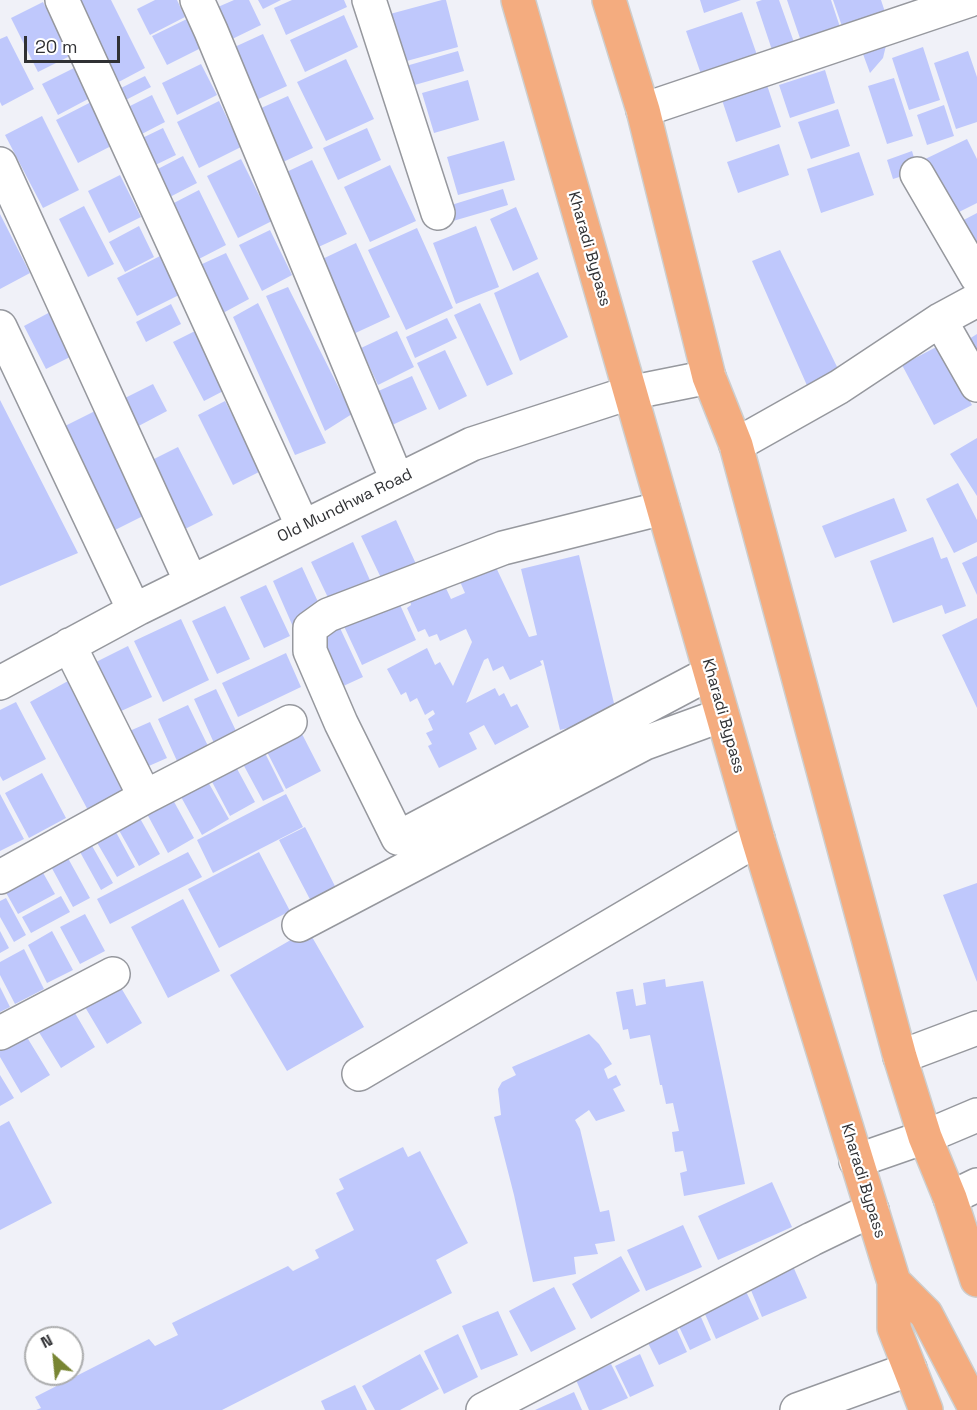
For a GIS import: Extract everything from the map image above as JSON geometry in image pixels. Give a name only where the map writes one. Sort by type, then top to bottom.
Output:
[{"type":"highway","name":"Kharadi Bypass","points":[[518,0],[758,839],[894,1282],[926,1314],[976,1410]]},
{"type":"highway","points":[[609,0],[643,110],[709,377],[736,445],[900,1057],[925,1137],[963,1191],[977,1280]]},
{"type":"highway","points":[[894,1282],[894,1328],[926,1410]]},
{"type":"street","points":[[62,0],[303,527]]},
{"type":"street","points":[[197,0],[212,31],[397,480]]},
{"type":"street","points":[[369,0],[438,213]]},
{"type":"street","points":[[643,110],[970,0]]},
{"type":"street","points":[[0,164],[191,582]]},
{"type":"street","points":[[917,174],[977,277]]},
{"type":"street","points":[[736,445],[839,387],[940,320],[977,300]]},
{"type":"street","points":[[940,320],[977,385]]},
{"type":"street","points":[[0,327],[134,610]]},
{"type":"street","name":"Old Mundhwa Road","points":[[0,683],[134,610],[472,444],[630,393],[709,377]]},
{"type":"street","points":[[663,508],[503,548],[328,615],[310,628],[310,651],[341,723],[398,838],[710,673]]},
{"type":"street","points":[[69,645],[145,797]]},
{"type":"street","points":[[299,925],[645,743],[722,715]]},
{"type":"street","points":[[0,878],[145,797],[290,722]]},
{"type":"street","points":[[359,1074],[758,839]]},
{"type":"street","points":[[0,1033],[113,974]]},
{"type":"street","points":[[900,1057],[977,1028]]},
{"type":"street","points":[[856,1161],[925,1137],[977,1115]]},
{"type":"street","points":[[483,1410],[872,1210]]},
{"type":"street","points":[[797,1410],[910,1369]]},
{"type":"building","points":[[78,0],[111,0],[145,68],[113,85]]},
{"type":"building","points":[[155,0],[177,0],[185,17],[150,35],[137,9]]},
{"type":"building","points":[[234,0],[249,0],[261,25],[226,42],[211,10]]},
{"type":"building","points":[[258,0],[281,0],[263,9]]},
{"type":"building","points":[[292,0],[344,0],[347,7],[286,35],[274,8]]},
{"type":"building","points":[[446,0],[458,47],[403,62],[390,14]]},
{"type":"building","points":[[700,0],[741,0],[704,13]]},
{"type":"building","points":[[779,0],[796,48],[774,56],[756,2]]},
{"type":"building","points":[[787,0],[831,0],[842,33],[803,47]]},
{"type":"building","points":[[833,0],[881,0],[889,24],[846,38]]},
{"type":"building","points":[[43,2],[70,56],[38,72],[11,18]]},
{"type":"building","points":[[742,12],[757,55],[701,74],[686,31]]},
{"type":"building","points":[[344,15],[358,47],[305,72],[290,40]]},
{"type":"building","points":[[193,16],[207,45],[167,65],[152,36]]},
{"type":"building","points":[[263,34],[287,86],[252,102],[228,50]]},
{"type":"building","points":[[7,36],[34,89],[2,106],[0,102],[0,39]]},
{"type":"building","points":[[888,37],[883,58],[870,73],[860,46]]},
{"type":"building","points":[[923,47],[940,100],[909,110],[892,58]]},
{"type":"building","points":[[458,51],[464,71],[411,86],[406,66]]},
{"type":"building","points":[[968,51],[977,77],[977,122],[956,129],[934,63]]},
{"type":"building","points":[[346,59],[374,119],[326,141],[297,82]]},
{"type":"building","points":[[201,64],[217,95],[177,115],[162,83]]},
{"type":"building","points":[[74,68],[90,98],[58,115],[42,84]]},
{"type":"building","points":[[825,70],[835,103],[790,118],[779,85]]},
{"type":"building","points":[[145,76],[151,87],[116,105],[111,93]]},
{"type":"building","points":[[894,78],[913,136],[887,144],[868,86]]},
{"type":"building","points":[[765,79],[781,127],[736,142],[720,94]]},
{"type":"building","points":[[468,80],[479,120],[434,133],[422,93]]},
{"type":"building","points":[[152,95],[165,122],[138,136],[124,109]]},
{"type":"building","points":[[288,96],[313,148],[283,162],[259,109]]},
{"type":"building","points":[[95,100],[117,143],[78,163],[56,120]]},
{"type":"building","points":[[219,101],[241,147],[199,168],[177,122]]},
{"type":"building","points":[[944,105],[954,136],[927,145],[917,115]]},
{"type":"building","points":[[838,109],[850,146],[811,159],[798,122]]},
{"type":"building","points":[[42,116],[79,190],[43,208],[5,135]]},
{"type":"building","points":[[163,128],[176,155],[147,169],[134,142]]},
{"type":"building","points":[[367,128],[381,160],[338,180],[323,148]]},
{"type":"building","points":[[967,139],[977,159],[977,203],[949,217],[921,161]]},
{"type":"building","points":[[504,141],[515,180],[458,195],[447,157]]},
{"type":"building","points":[[779,144],[789,175],[738,193],[727,162]]},
{"type":"building","points":[[912,151],[918,171],[893,179],[887,160]]},
{"type":"building","points":[[859,152],[874,195],[821,213],[807,169]]},
{"type":"building","points":[[183,156],[197,183],[164,200],[150,173]]},
{"type":"building","points":[[241,159],[272,221],[238,238],[207,176]]},
{"type":"building","points":[[312,160],[347,234],[314,249],[280,175]]},
{"type":"building","points":[[390,165],[416,221],[370,242],[344,187]]},
{"type":"building","points":[[120,175],[141,217],[109,233],[88,191]]},
{"type":"building","points":[[503,189],[508,205],[453,221],[448,206]]},
{"type":"building","points":[[199,190],[226,245],[197,260],[170,205]]},
{"type":"building","points":[[84,206],[114,264],[88,277],[59,219]]},
{"type":"building","points":[[516,207],[538,259],[513,271],[490,219]]},
{"type":"building","points":[[977,213],[977,266],[956,224]]},
{"type":"building","points":[[0,214],[30,273],[0,289]]},
{"type":"building","points":[[139,226],[154,257],[125,272],[109,242]]},
{"type":"building","points":[[476,226],[499,287],[456,304],[433,243]]},
{"type":"building","points":[[417,228],[453,308],[406,330],[368,250]]},
{"type":"building","points":[[270,230],[292,275],[262,291],[239,245]]},
{"type":"building","points":[[356,243],[390,317],[349,336],[314,263]]},
{"type":"building","points":[[780,250],[841,375],[809,390],[752,261]]},
{"type":"building","points":[[226,253],[249,299],[223,313],[200,265]]},
{"type":"building","points":[[160,256],[179,295],[137,316],[117,278]]},
{"type":"building","points":[[538,272],[568,337],[520,361],[494,293]]},
{"type":"building","points":[[288,287],[352,414],[325,431],[266,296]]},
{"type":"building","points":[[258,303],[326,443],[295,455],[233,317]]},
{"type":"building","points":[[480,303],[513,374],[487,386],[454,315]]},
{"type":"building","points":[[171,304],[181,324],[146,342],[136,322]]},
{"type":"building","points":[[54,310],[76,354],[46,369],[24,326]]},
{"type":"building","points":[[447,318],[457,338],[415,358],[406,337]]},
{"type":"building","points":[[199,329],[229,388],[204,401],[173,342]]},
{"type":"building","points":[[397,331],[414,367],[378,385],[361,348]]},
{"type":"building","points":[[977,334],[977,352],[969,339]]},
{"type":"building","points":[[940,345],[972,405],[934,425],[902,365]]},
{"type":"building","points":[[445,350],[467,396],[439,410],[417,363]]},
{"type":"building","points":[[412,376],[427,409],[390,426],[374,393]]},
{"type":"building","points":[[153,384],[167,411],[131,430],[117,402]]},
{"type":"building","points":[[0,400],[78,553],[0,586]]},
{"type":"building","points":[[225,401],[261,471],[233,485],[198,415]]},
{"type":"building","points":[[97,410],[149,513],[115,530],[63,427]]},
{"type":"building","points":[[977,438],[977,496],[950,454]]},
{"type":"building","points":[[178,447],[213,515],[179,532],[144,464]]},
{"type":"building","points":[[958,483],[977,520],[977,542],[954,553],[926,499]]},
{"type":"building","points":[[894,498],[907,531],[835,558],[822,526]]},
{"type":"building","points":[[396,520],[416,564],[382,580],[361,536]]},
{"type":"building","points":[[933,537],[941,559],[947,557],[966,606],[945,614],[942,605],[893,623],[870,561]]},
{"type":"building","points":[[353,542],[373,587],[332,606],[311,562]]},
{"type":"building","points":[[579,555],[617,716],[560,730],[543,660],[540,661],[542,665],[510,680],[503,666],[493,671],[488,658],[484,660],[466,703],[495,688],[499,696],[504,693],[511,707],[517,704],[529,727],[495,745],[484,725],[469,733],[477,749],[439,768],[428,746],[432,744],[426,733],[433,730],[428,719],[435,714],[433,710],[425,715],[417,698],[410,702],[406,692],[401,695],[387,669],[427,648],[435,665],[440,662],[453,686],[472,642],[466,629],[440,641],[437,634],[429,637],[425,629],[418,632],[407,608],[411,605],[410,600],[444,584],[451,599],[465,593],[458,577],[493,561],[529,637],[537,635],[521,569]]},
{"type":"building","points":[[977,556],[977,595],[962,563]]},
{"type":"building","points":[[302,567],[324,615],[294,629],[273,581]]},
{"type":"building","points":[[266,585],[290,636],[264,648],[240,597]]},
{"type":"building","points":[[396,596],[416,640],[362,665],[342,622]]},
{"type":"building","points":[[225,606],[250,659],[217,674],[192,621]]},
{"type":"building","points":[[977,618],[977,708],[942,635]]},
{"type":"building","points":[[181,619],[209,680],[163,702],[134,641]]},
{"type":"building","points":[[340,628],[363,677],[339,688],[316,639]]},
{"type":"building","points":[[128,646],[152,697],[119,712],[96,662]]},
{"type":"building","points":[[286,653],[301,687],[238,717],[222,683]]},
{"type":"building","points":[[68,681],[128,793],[90,814],[30,702]]},
{"type":"building","points":[[216,689],[237,733],[214,743],[194,699]]},
{"type":"building","points":[[16,702],[46,759],[3,781],[0,776],[0,710]]},
{"type":"building","points":[[188,705],[208,746],[177,761],[158,719]]},
{"type":"building","points":[[150,722],[167,758],[142,769],[125,733]]},
{"type":"building","points":[[302,734],[321,771],[286,789],[267,752]]},
{"type":"building","points":[[265,753],[284,791],[263,801],[243,764]]},
{"type":"building","points":[[235,765],[255,802],[230,816],[210,778]]},
{"type":"building","points":[[42,773],[66,818],[29,838],[5,793]]},
{"type":"building","points":[[207,780],[229,819],[202,835],[180,795]]},
{"type":"building","points":[[0,794],[24,839],[0,851]]},
{"type":"building","points":[[286,794],[303,827],[213,873],[197,840]]},
{"type":"building","points":[[172,798],[194,838],[168,853],[146,812]]},
{"type":"building","points":[[137,813],[160,854],[139,866],[116,825]]},
{"type":"building","points":[[111,823],[135,867],[117,877],[92,834]]},
{"type":"building","points":[[305,827],[340,896],[315,909],[279,840]]},
{"type":"building","points":[[87,837],[113,883],[101,890],[75,843]]},
{"type":"building","points":[[64,851],[90,898],[73,907],[48,861]]},
{"type":"building","points":[[188,852],[202,877],[110,924],[97,899]]},
{"type":"building","points":[[259,852],[290,911],[219,948],[188,889]]},
{"type":"building","points":[[37,862],[55,894],[18,914],[0,882]]},
{"type":"building","points":[[977,883],[977,982],[943,895]]},
{"type":"building","points":[[61,896],[70,912],[31,933],[22,917]]},
{"type":"building","points":[[6,898],[26,935],[14,942],[0,917],[0,901]]},
{"type":"building","points":[[183,899],[220,971],[168,998],[131,927]]},
{"type":"building","points":[[85,914],[105,951],[80,964],[60,927]]},
{"type":"building","points":[[308,930],[364,1027],[287,1071],[230,975]]},
{"type":"building","points":[[0,931],[9,948],[0,953]]},
{"type":"building","points":[[52,931],[73,970],[47,983],[28,945]]},
{"type":"building","points":[[24,949],[44,989],[15,1004],[0,975],[0,962]]},
{"type":"building","points":[[665,979],[666,987],[703,981],[745,1184],[684,1196],[680,1173],[687,1171],[683,1151],[675,1152],[672,1132],[679,1131],[673,1103],[666,1104],[650,1035],[630,1039],[628,1029],[623,1030],[616,992],[633,989],[636,1006],[646,1004],[643,983]]},
{"type":"building","points":[[117,981],[142,1023],[107,1044],[82,1002]]},
{"type":"building","points":[[0,987],[10,1007],[0,1012]]},
{"type":"building","points":[[72,1008],[95,1047],[61,1068],[37,1029]]},
{"type":"building","points":[[25,1034],[50,1075],[21,1093],[0,1057],[0,1049]]},
{"type":"building","points":[[589,1034],[599,1044],[612,1064],[604,1069],[608,1079],[616,1075],[621,1085],[613,1089],[625,1111],[596,1121],[589,1110],[575,1120],[580,1129],[600,1212],[609,1210],[615,1241],[595,1244],[598,1254],[574,1257],[576,1274],[533,1282],[494,1117],[501,1115],[498,1089],[502,1082],[516,1075],[512,1067]]},
{"type":"building","points":[[0,1075],[14,1098],[0,1106]]},
{"type":"building","points":[[9,1121],[52,1203],[0,1230],[0,1126]]},
{"type":"building","points":[[403,1147],[408,1157],[420,1151],[468,1243],[436,1260],[452,1293],[222,1410],[36,1410],[41,1408],[35,1397],[57,1386],[84,1386],[84,1372],[149,1339],[155,1346],[178,1335],[172,1323],[288,1266],[293,1271],[319,1258],[315,1250],[354,1230],[336,1193],[344,1189],[339,1179]]},
{"type":"building","points":[[772,1182],[792,1227],[718,1260],[698,1216]]},
{"type":"building","points":[[683,1225],[702,1267],[646,1291],[627,1250]]},
{"type":"building","points":[[621,1256],[640,1291],[591,1319],[572,1284]]},
{"type":"building","points":[[792,1264],[807,1298],[762,1317],[748,1283]]},
{"type":"building","points":[[743,1285],[759,1319],[716,1339],[701,1305]]},
{"type":"building","points":[[554,1287],[576,1329],[531,1352],[509,1311]]},
{"type":"building","points":[[697,1308],[711,1340],[690,1350],[675,1318]]},
{"type":"building","points":[[498,1311],[518,1355],[481,1370],[462,1326]]},
{"type":"building","points":[[673,1321],[687,1352],[659,1365],[644,1335]]},
{"type":"building","points":[[458,1334],[478,1377],[444,1394],[424,1351]]},
{"type":"building","points":[[420,1354],[439,1389],[400,1410],[375,1410],[362,1386]]},
{"type":"building","points":[[640,1354],[654,1386],[630,1397],[615,1366]]},
{"type":"building","points":[[611,1364],[628,1398],[601,1410],[589,1410],[576,1380]]},
{"type":"building","points":[[355,1385],[367,1410],[325,1410],[321,1401]]},
{"type":"building","points":[[574,1392],[582,1410],[535,1410]]}]
